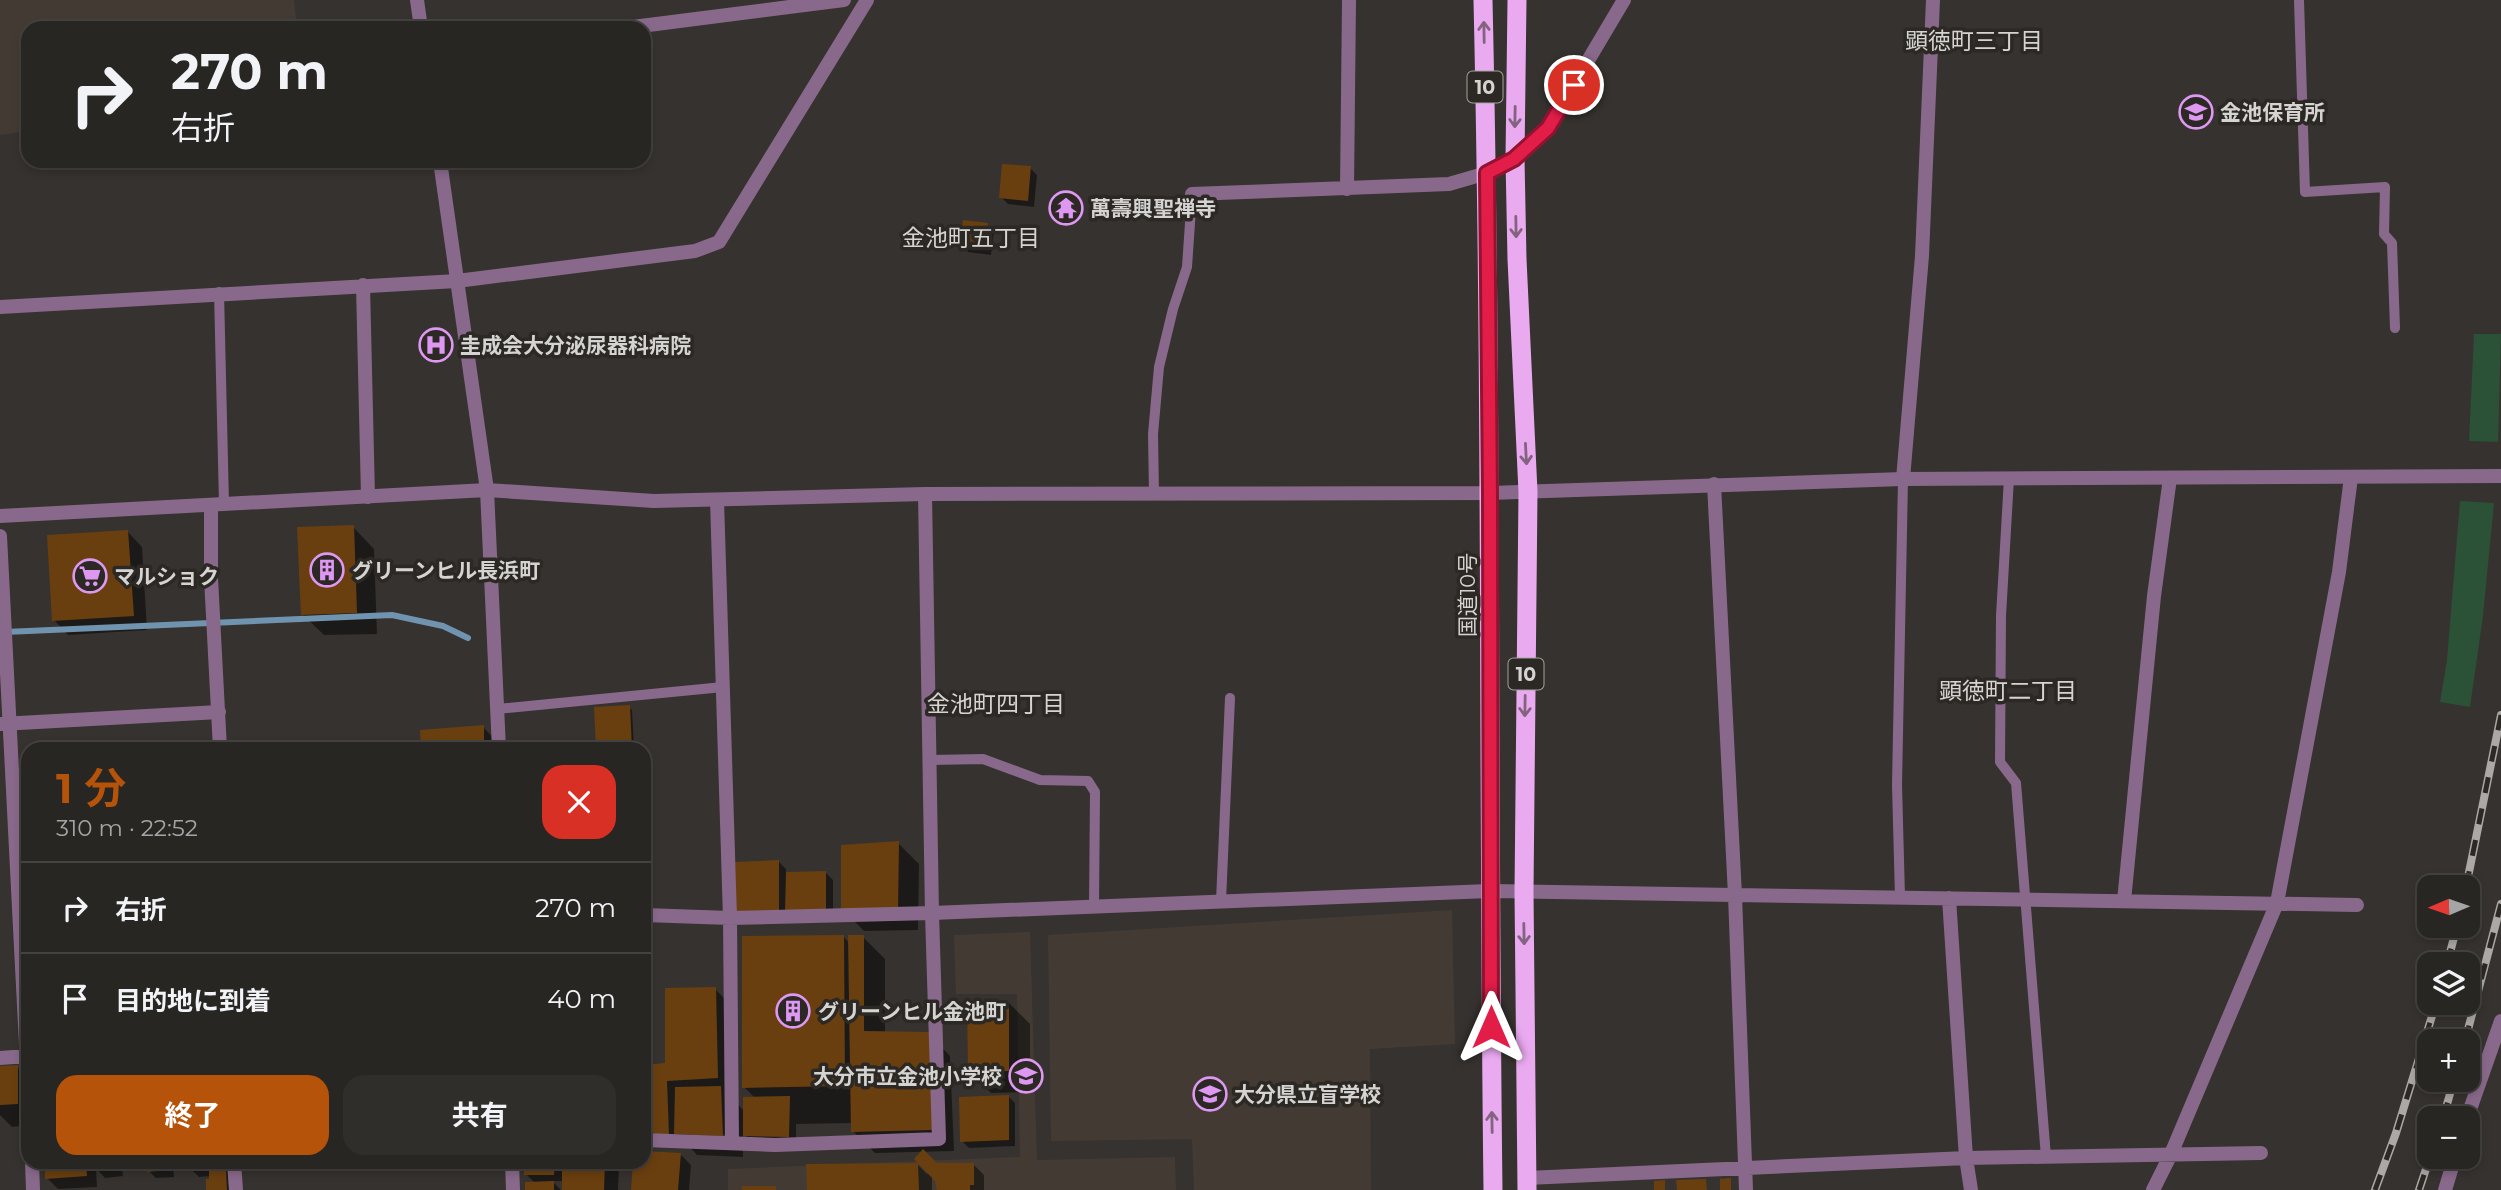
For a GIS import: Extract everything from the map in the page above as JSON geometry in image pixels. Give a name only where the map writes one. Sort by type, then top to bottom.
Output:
[{"type":"highway","name":"国道10号","points":[[1483,0],[1490,493],[1489,891],[1493,1190]]},
{"type":"highway","name":"10","points":[[1517,0],[1514,159],[1528,492],[1524,892],[1527,1184]]},
{"type":"street","points":[[416,0],[420,21]]},
{"type":"street","points":[[651,25],[844,0]]},
{"type":"street","points":[[0,307],[219,292],[457,281],[695,251],[719,242],[867,0]]},
{"type":"street","points":[[1347,189],[1349,0]]},
{"type":"street","points":[[1192,194],[1449,184],[1487,173],[1514,159],[1548,128],[1624,0]]},
{"type":"street","points":[[1903,479],[1922,256],[1933,0]]},
{"type":"street","points":[[441,168],[487,490],[499,742]]},
{"type":"street","points":[[363,285],[369,497]]},
{"type":"street","points":[[0,516],[487,490],[654,501],[925,494],[1490,493],[1903,479],[2501,476]]},
{"type":"street","points":[[2153,1190],[2171,1154],[2277,903],[2339,572],[2351,477]]},
{"type":"street","points":[[2124,901],[2153,610],[2171,478]]},
{"type":"street","points":[[1714,484],[1735,895],[1746,1190]]},
{"type":"street","points":[[651,1140],[775,1145],[939,1139],[925,494]]},
{"type":"street","points":[[717,500],[730,918],[732,1143]]},
{"type":"street","points":[[217,504],[211,578],[220,742]]},
{"type":"street","points":[[0,536],[5,632],[5,724],[21,965]]},
{"type":"street","points":[[5,724],[219,712]]},
{"type":"street","points":[[651,915],[730,918],[932,913],[1489,891],[2357,905]]},
{"type":"street","points":[[1949,898],[1966,1158],[1971,1190]]},
{"type":"street","points":[[2470,1106],[2501,1021]]},
{"type":"street","points":[[0,1058],[21,1056]]},
{"type":"street","points":[[1527,1184],[1744,1168],[1966,1158],[2260,1153]]},
{"type":"street","points":[[32,1169],[33,1190]]},
{"type":"street","points":[[234,1169],[236,1190]]},
{"type":"street","points":[[512,1169],[513,1190]]},
{"type":"street","points":[[2445,1190],[2451,1169]]},
{"type":"lane","points":[[2300,0],[2305,192],[2385,187],[2384,234],[2392,243],[2395,328]]},
{"type":"lane","points":[[1154,494],[1153,435],[1159,367],[1173,309],[1187,267],[1192,194]]},
{"type":"lane","points":[[217,504],[219,292]]},
{"type":"lane","points":[[2009,478],[2001,616],[2000,762],[2016,783],[2046,1157]]},
{"type":"lane","points":[[1900,897],[1897,785],[1903,479]]},
{"type":"lane","points":[[497,709],[723,687]]},
{"type":"lane","points":[[1221,901],[1230,698]]},
{"type":"lane","points":[[930,760],[983,759],[1040,779],[1088,781],[1095,792],[1094,906]]},
{"type":"shaded area","points":[[0,0],[294,0],[296,21],[21,21],[21,132],[0,135]]},
{"type":"shaded area","name":"大分県立盲学校","points":[[1452,910],[1455,1044],[1370,1049],[1371,1190],[1194,1190],[1192,1139],[1051,1141],[1048,935]]},
{"type":"shaded area","name":"大分市立金池小学校","points":[[1030,932],[1037,1160],[1175,1157],[1176,1190],[728,1190],[728,1169],[1020,1157],[1017,994],[956,994],[954,935]]},
{"type":"green space","points":[[2474,334],[2501,334],[2498,442],[2469,441]]},
{"type":"green space","points":[[2460,501],[2494,503],[2483,616],[2470,707],[2440,702],[2447,660]]},
{"type":"building","points":[[1002,164],[1031,166],[1028,201],[999,198]]},
{"type":"building","points":[[963,220],[988,223],[985,249],[959,246]]},
{"type":"building","name":"グリーンヒル長浜町","points":[[354,525],[357,613],[301,615],[297,527]]},
{"type":"building","name":"マルショク","points":[[128,530],[134,616],[52,621],[47,535]]},
{"type":"building","points":[[630,705],[632,742],[596,742],[594,707]]},
{"type":"building","points":[[484,725],[484,742],[421,742],[420,730]]},
{"type":"building","points":[[899,841],[898,910],[841,910],[841,845]]},
{"type":"building","points":[[779,860],[779,912],[736,912],[735,862]]},
{"type":"building","points":[[826,871],[826,911],[785,911],[786,872]]},
{"type":"building","name":"グリーンヒル金池町","points":[[844,935],[845,1086],[742,1088],[742,936]]},
{"type":"building","points":[[848,935],[864,935],[864,1031],[930,1032],[933,1130],[851,1132]]},
{"type":"building","points":[[716,987],[718,1078],[667,1081],[669,1135],[651,1134],[651,1064],[665,1063],[665,988]]},
{"type":"building","points":[[1009,1001],[1009,1071],[968,1072],[967,1003]]},
{"type":"building","points":[[18,1065],[18,1104],[0,1105],[0,1066]]},
{"type":"building","points":[[721,1086],[723,1136],[674,1134],[675,1087]]},
{"type":"building","points":[[1009,1095],[1009,1140],[960,1142],[959,1097]]},
{"type":"building","points":[[790,1096],[789,1137],[743,1136],[743,1097]]},
{"type":"building","points":[[923,1149],[937,1163],[974,1163],[974,1185],[970,1185],[970,1190],[937,1190],[935,1181],[914,1159]]},
{"type":"building","points":[[651,1151],[681,1153],[678,1190],[631,1190],[632,1169],[651,1169]]},
{"type":"building","points":[[918,1163],[919,1190],[807,1190],[806,1164]]},
{"type":"building","points":[[45,1169],[86,1169],[87,1176],[45,1179]]},
{"type":"building","points":[[147,1169],[168,1169],[168,1170],[147,1172]]},
{"type":"building","points":[[524,1169],[554,1169],[554,1175],[524,1175]]},
{"type":"building","points":[[562,1169],[605,1169],[604,1190],[562,1190]]},
{"type":"building","points":[[209,1171],[226,1171],[227,1190],[206,1190]]},
{"type":"building","points":[[1731,1178],[1731,1190],[1720,1190],[1720,1179]]},
{"type":"building","points":[[1706,1179],[1707,1190],[1677,1190],[1676,1180]]},
{"type":"building","points":[[1665,1180],[1665,1190],[1654,1190],[1654,1181]]},
{"type":"building","points":[[554,1181],[554,1190],[525,1190],[525,1182]]},
{"type":"building","points":[[742,1186],[776,1186],[776,1190],[742,1190]]},
{"type":"waterway","points":[[5,632],[392,615],[443,626],[468,638]]},
{"type":"railway","points":[[2468,875],[2501,715]]},
{"type":"railway","points":[[2468,1029],[2501,904]]},
{"type":"railway","points":[[2450,952],[2454,938]]},
{"type":"railway","points":[[2375,1190],[2396,1133],[2432,1015]]},
{"type":"railway","points":[[2446,1106],[2451,1092]]},
{"type":"railway","points":[[2419,1190],[2426,1169]]},
{"type":"place","name":"金池保育所","points":[[2196,112]]},
{"type":"place","name":"萬壽興聖禅寺","points":[[1066,208]]},
{"type":"place","name":"圭成会大分泌尿器科病院","points":[[436,345]]},
{"type":"place","name":"グリーンヒル長浜町","points":[[327,570]]},
{"type":"place","name":"マルショク","points":[[90,576]]},
{"type":"place","name":"グリーンヒル金池町","points":[[793,1011]]},
{"type":"place","name":"大分市立金池小学校","points":[[1026,1076]]},
{"type":"place","name":"大分県立盲学校","points":[[1210,1094]]},
{"type":"district","name":"顕徳町三丁目","points":[[1974,41]]},
{"type":"district","name":"金池町五丁目","points":[[971,238]]},
{"type":"district","name":"顕徳町二丁目","points":[[2008,691]]},
{"type":"district","name":"金池町四丁目","points":[[996,704]]},
{"type":"route","points":[[1491,1027],[1487,173],[1514,159],[1548,128],[1574,85]]}]
